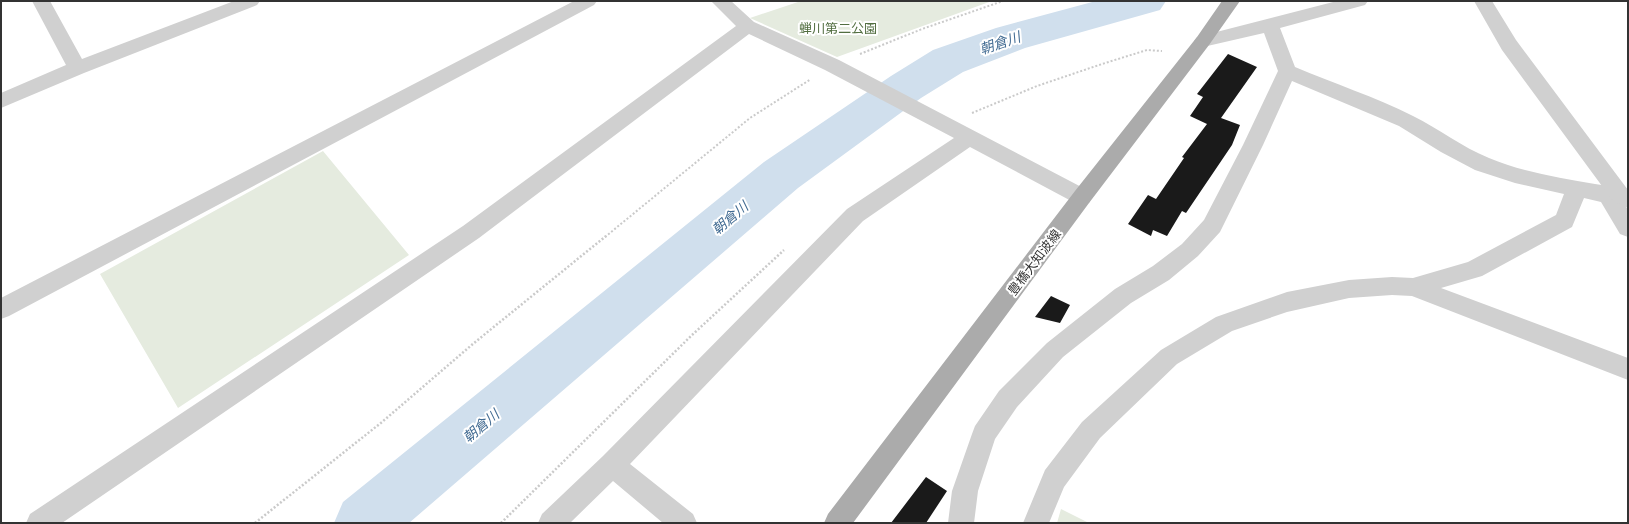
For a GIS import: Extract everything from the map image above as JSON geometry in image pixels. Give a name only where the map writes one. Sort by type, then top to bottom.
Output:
[{"type":"main road","name":"豊橋大知波線","points":[[837,523],[1082,197],[1207,35],[1231,1]]},
{"type":"street","points":[[41,1],[77,68]]},
{"type":"street","points":[[1,101],[77,68],[251,1]]},
{"type":"street","points":[[1,309],[588,1]]},
{"type":"street","points":[[720,1],[748,26],[837,68],[1082,197]]},
{"type":"street","points":[[1207,35],[1270,25],[1358,1]]},
{"type":"street","points":[[1483,1],[1509,46],[1621,197],[1628,228]]},
{"type":"street","points":[[962,523],[965,491],[984,434],[1008,399],[1055,350],[1123,296],[1161,273],[1184,255],[1212,226],[1253,146],[1287,71],[1270,25]]},
{"type":"street","points":[[39,523],[471,232],[748,26]]},
{"type":"street","points":[[1287,71],[1406,121],[1448,147],[1482,164],[1515,175],[1621,197]]},
{"type":"street","points":[[551,523],[612,465],[855,215],[969,138]]},
{"type":"street","points":[[1414,287],[1474,269],[1564,221],[1577,189]]},
{"type":"street","points":[[1036,523],[1054,479],[1091,430],[1169,357],[1224,324],[1287,302],[1349,289],[1392,286],[1414,287],[1628,369]]},
{"type":"street","points":[[612,465],[684,523]]},
{"type":"path","points":[[255,523],[382,422],[474,344],[750,118],[837,68],[922,29],[1002,1]]},
{"type":"path","points":[[966,116],[1012,94],[1062,76],[1147,50],[1162,51]]},
{"type":"path","points":[[501,523],[685,342],[789,245]]},
{"type":"green space","name":"蝉川第二公園","points":[[801,1],[992,1],[837,57],[750,18]]},
{"type":"green space","points":[[323,151],[409,255],[178,408],[100,274]]},
{"type":"green space","points":[[1061,509],[1089,523],[1057,523]]},
{"type":"building","points":[[1228,54],[1257,67],[1221,118],[1240,125],[1232,145],[1186,213],[1182,211],[1167,236],[1153,230],[1151,236],[1128,224],[1148,195],[1156,199],[1184,158],[1182,157],[1207,124],[1190,116],[1203,97],[1197,94]]},
{"type":"building","points":[[1051,296],[1070,305],[1060,323],[1035,317]]},
{"type":"building","points":[[926,477],[947,491],[926,523],[891,523]]},
{"type":"waterway","name":"朝倉川","points":[[364,523],[781,175],[906,87],[948,61],[1011,38],[1146,1]]}]
